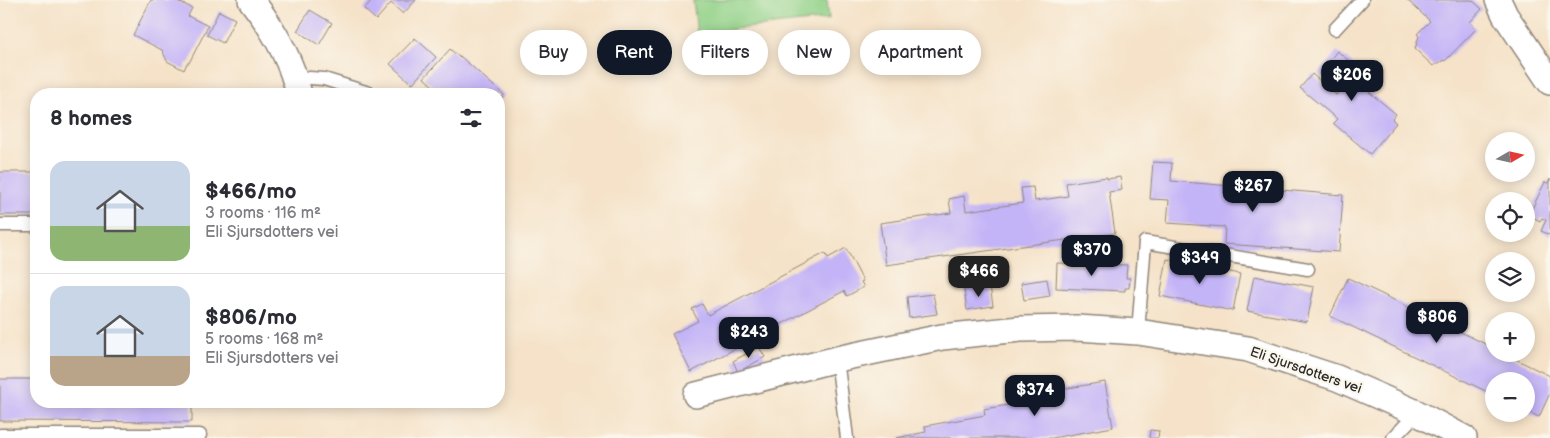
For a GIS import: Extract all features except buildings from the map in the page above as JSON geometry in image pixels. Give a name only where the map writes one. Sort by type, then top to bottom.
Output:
[{"type":"street","points":[[251,0],[285,52],[297,85]]},
{"type":"street","points":[[1498,0],[1505,15],[1550,82]]},
{"type":"street","name":"Eli Sjursdotters vei","points":[[696,395],[837,359],[942,337],[1020,329],[1078,328],[1138,332],[1248,350],[1338,378],[1417,413],[1464,438]]},
{"type":"lane","points":[[1335,29],[1362,0]]},
{"type":"lane","points":[[297,85],[324,79],[353,88]]},
{"type":"lane","points":[[0,225],[30,225]]},
{"type":"lane","points":[[1138,332],[1145,242],[1308,269]]},
{"type":"lane","points":[[837,359],[848,438]]},
{"type":"lane","points":[[1393,438],[1417,413]]},
{"type":"lane","points":[[0,434],[200,436]]},
{"type":"green space","points":[[693,0],[827,0],[829,19],[725,30],[697,30]]}]
